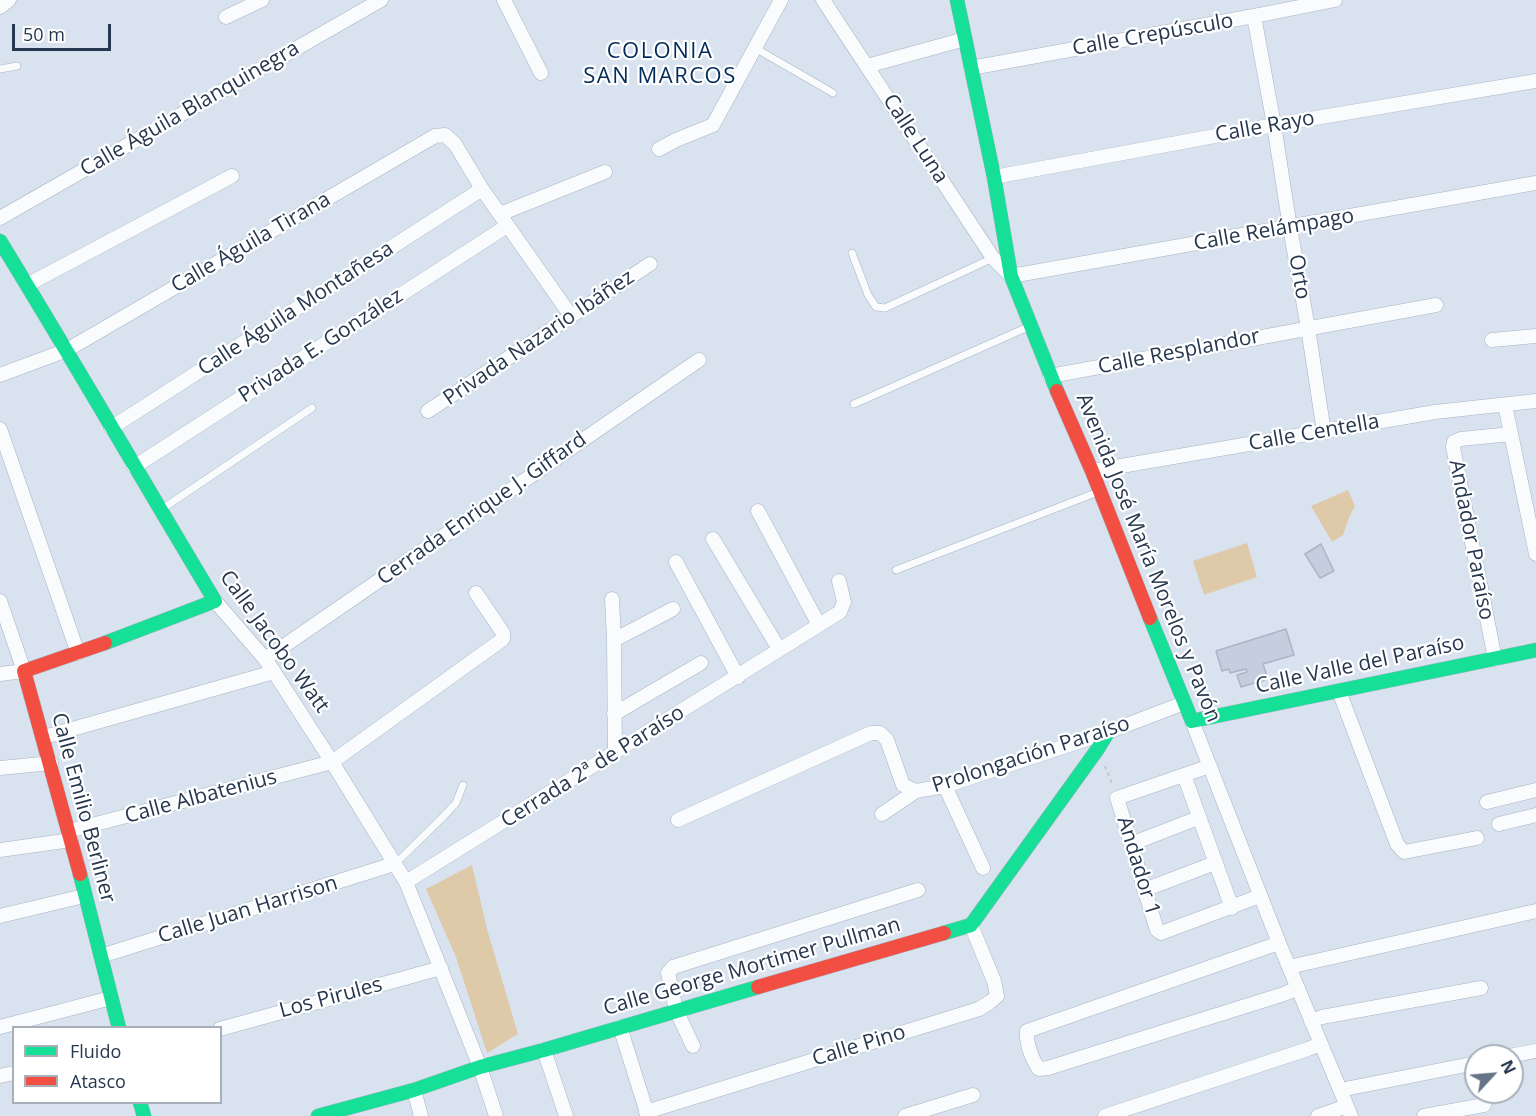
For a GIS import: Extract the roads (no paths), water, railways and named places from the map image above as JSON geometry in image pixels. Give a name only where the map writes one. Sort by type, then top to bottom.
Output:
[{"type":"street","points":[[0,7],[9,0]]},
{"type":"street","points":[[226,17],[262,0]]},
{"type":"street","name":"Calle Águila Blanquinegra","points":[[0,218],[381,0]]},
{"type":"street","points":[[504,0],[540,73]]},
{"type":"street","points":[[659,149],[713,125],[781,0]]},
{"type":"street","name":"Calle Luna","points":[[823,0],[993,258],[1011,276]]},
{"type":"street","name":"Avenida José María Morelos y Pavón","points":[[957,0],[994,177],[1011,276],[1050,376],[1092,471],[1260,896],[1349,1111]]},
{"type":"street","name":"Calle Crepúsculo","points":[[971,68],[1335,0]]},
{"type":"street","name":"Orto","points":[[1254,16],[1324,432]]},
{"type":"street","points":[[867,66],[965,39]]},
{"type":"street","name":"Calle Rayo","points":[[994,177],[1274,125],[1536,81]]},
{"type":"street","name":"Calle Águila Tirana","points":[[0,375],[67,350],[435,136],[445,135],[455,144],[482,189]]},
{"type":"street","name":"Privada E. González","points":[[134,467],[503,220],[605,172]]},
{"type":"street","points":[[27,285],[232,176]]},
{"type":"street","name":"Calle Relámpago","points":[[1011,276],[1536,183]]},
{"type":"street","points":[[482,189],[571,316]]},
{"type":"street","name":"Calle Águila Montañesa","points":[[111,428],[482,189]]},
{"type":"street","name":"Calle Jacobo Watt","points":[[0,242],[67,350],[215,601],[274,672],[406,882],[480,1067],[496,1116]]},
{"type":"street","name":"Privada Nazario Ibáñez","points":[[428,411],[650,264]]},
{"type":"street","name":"Calle Resplandor","points":[[1050,376],[1436,305]]},
{"type":"street","points":[[1492,340],[1536,336]]},
{"type":"street","name":"Cerrada Enrique J. Giffard","points":[[265,659],[699,360]]},
{"type":"street","name":"Calle Centella","points":[[1092,471],[1435,412],[1536,401]]},
{"type":"street","points":[[1505,405],[1536,554]]},
{"type":"street","points":[[0,429],[78,653]]},
{"type":"street","name":"Andador Paraíso","points":[[1494,659],[1453,447],[1454,442],[1461,439],[1510,434]]},
{"type":"street","points":[[1521,483],[1536,481]]},
{"type":"street","points":[[758,511],[819,625]]},
{"type":"street","points":[[713,539],[779,649]]},
{"type":"street","points":[[676,562],[738,677]]},
{"type":"street","name":"Cerrada 2ª de Paraíso","points":[[406,882],[840,612],[844,602],[839,581]]},
{"type":"street","points":[[332,762],[502,639],[503,633],[476,592]]},
{"type":"street","points":[[612,599],[615,753]]},
{"type":"street","name":"Calle Emilio Berliner","points":[[0,601],[44,737],[118,1026]]},
{"type":"street","points":[[0,674],[24,671],[78,653],[215,601]]},
{"type":"street","points":[[614,640],[673,609]]},
{"type":"street","name":"Calle Valle del Paraíso","points":[[1192,721],[1536,650]]},
{"type":"street","points":[[614,714],[701,663]]},
{"type":"street","points":[[44,737],[274,672]]},
{"type":"street","points":[[1339,691],[1397,844],[1404,852],[1477,838]]},
{"type":"street","name":"Prolongación Paraíso","points":[[882,814],[916,791],[945,786],[1108,732],[1184,703]]},
{"type":"street","points":[[971,925],[1108,732]]},
{"type":"street","points":[[678,820],[871,733],[880,733],[886,740],[903,785],[916,791]]},
{"type":"street","name":"Calle Albatenius","points":[[0,850],[70,836],[332,762]]},
{"type":"street","points":[[0,768],[51,763]]},
{"type":"street","points":[[1210,766],[1184,775],[1232,908],[1260,896]]},
{"type":"street","name":"Andador 1","points":[[1184,775],[1117,798],[1157,930],[1161,933],[1232,908]]},
{"type":"street","points":[[945,786],[983,868]]},
{"type":"street","points":[[1487,802],[1536,790]]},
{"type":"street","points":[[1499,824],[1536,815]]},
{"type":"street","points":[[1131,844],[1198,818]]},
{"type":"street","points":[[1144,890],[1215,863]]},
{"type":"street","name":"Calle Juan Harrison","points":[[101,956],[394,864]]},
{"type":"street","points":[[693,1046],[676,1010],[668,973],[673,966],[918,890]]},
{"type":"street","points":[[0,916],[84,896]]},
{"type":"street","points":[[1289,967],[1536,911]]},
{"type":"street","name":"Calle George Mortimer Pullman","points":[[322,1116],[414,1090],[480,1067],[971,925]]},
{"type":"street","name":"Calle Pino","points":[[647,1114],[979,1009],[997,996],[994,981],[971,925]]},
{"type":"street","points":[[1279,943],[1028,1031],[1027,1038],[1035,1064],[1040,1069],[1048,1068],[1298,988]]},
{"type":"street","name":"Los Pirules","points":[[222,1028],[441,968]]},
{"type":"street","points":[[1311,1021],[1480,988]]},
{"type":"street","points":[[0,1027],[111,998]]},
{"type":"street","points":[[620,1027],[647,1114]]},
{"type":"street","points":[[1105,1116],[1320,1044]]},
{"type":"street","points":[[544,1050],[566,1116]]},
{"type":"street","points":[[1341,1090],[1464,1065]]},
{"type":"street","points":[[414,1090],[421,1116]]},
{"type":"street","points":[[905,1116],[973,1095]]},
{"type":"street","points":[[1424,1116],[1484,1105]]},
{"type":"street","points":[[1318,1116],[1349,1111]]},
{"type":"lane","points":[[755,48],[832,93]]},
{"type":"lane","points":[[0,69],[17,66]]},
{"type":"lane","points":[[852,253],[868,295],[876,307],[885,308],[993,258]]},
{"type":"lane","points":[[854,404],[1031,326]]},
{"type":"lane","points":[[160,510],[312,408]]},
{"type":"lane","points":[[896,570],[1100,491]]},
{"type":"lane","points":[[394,864],[456,802],[463,785]]},
{"type":"district","name":"COLONIA SAN MARCOS","points":[[660,64]]}]
